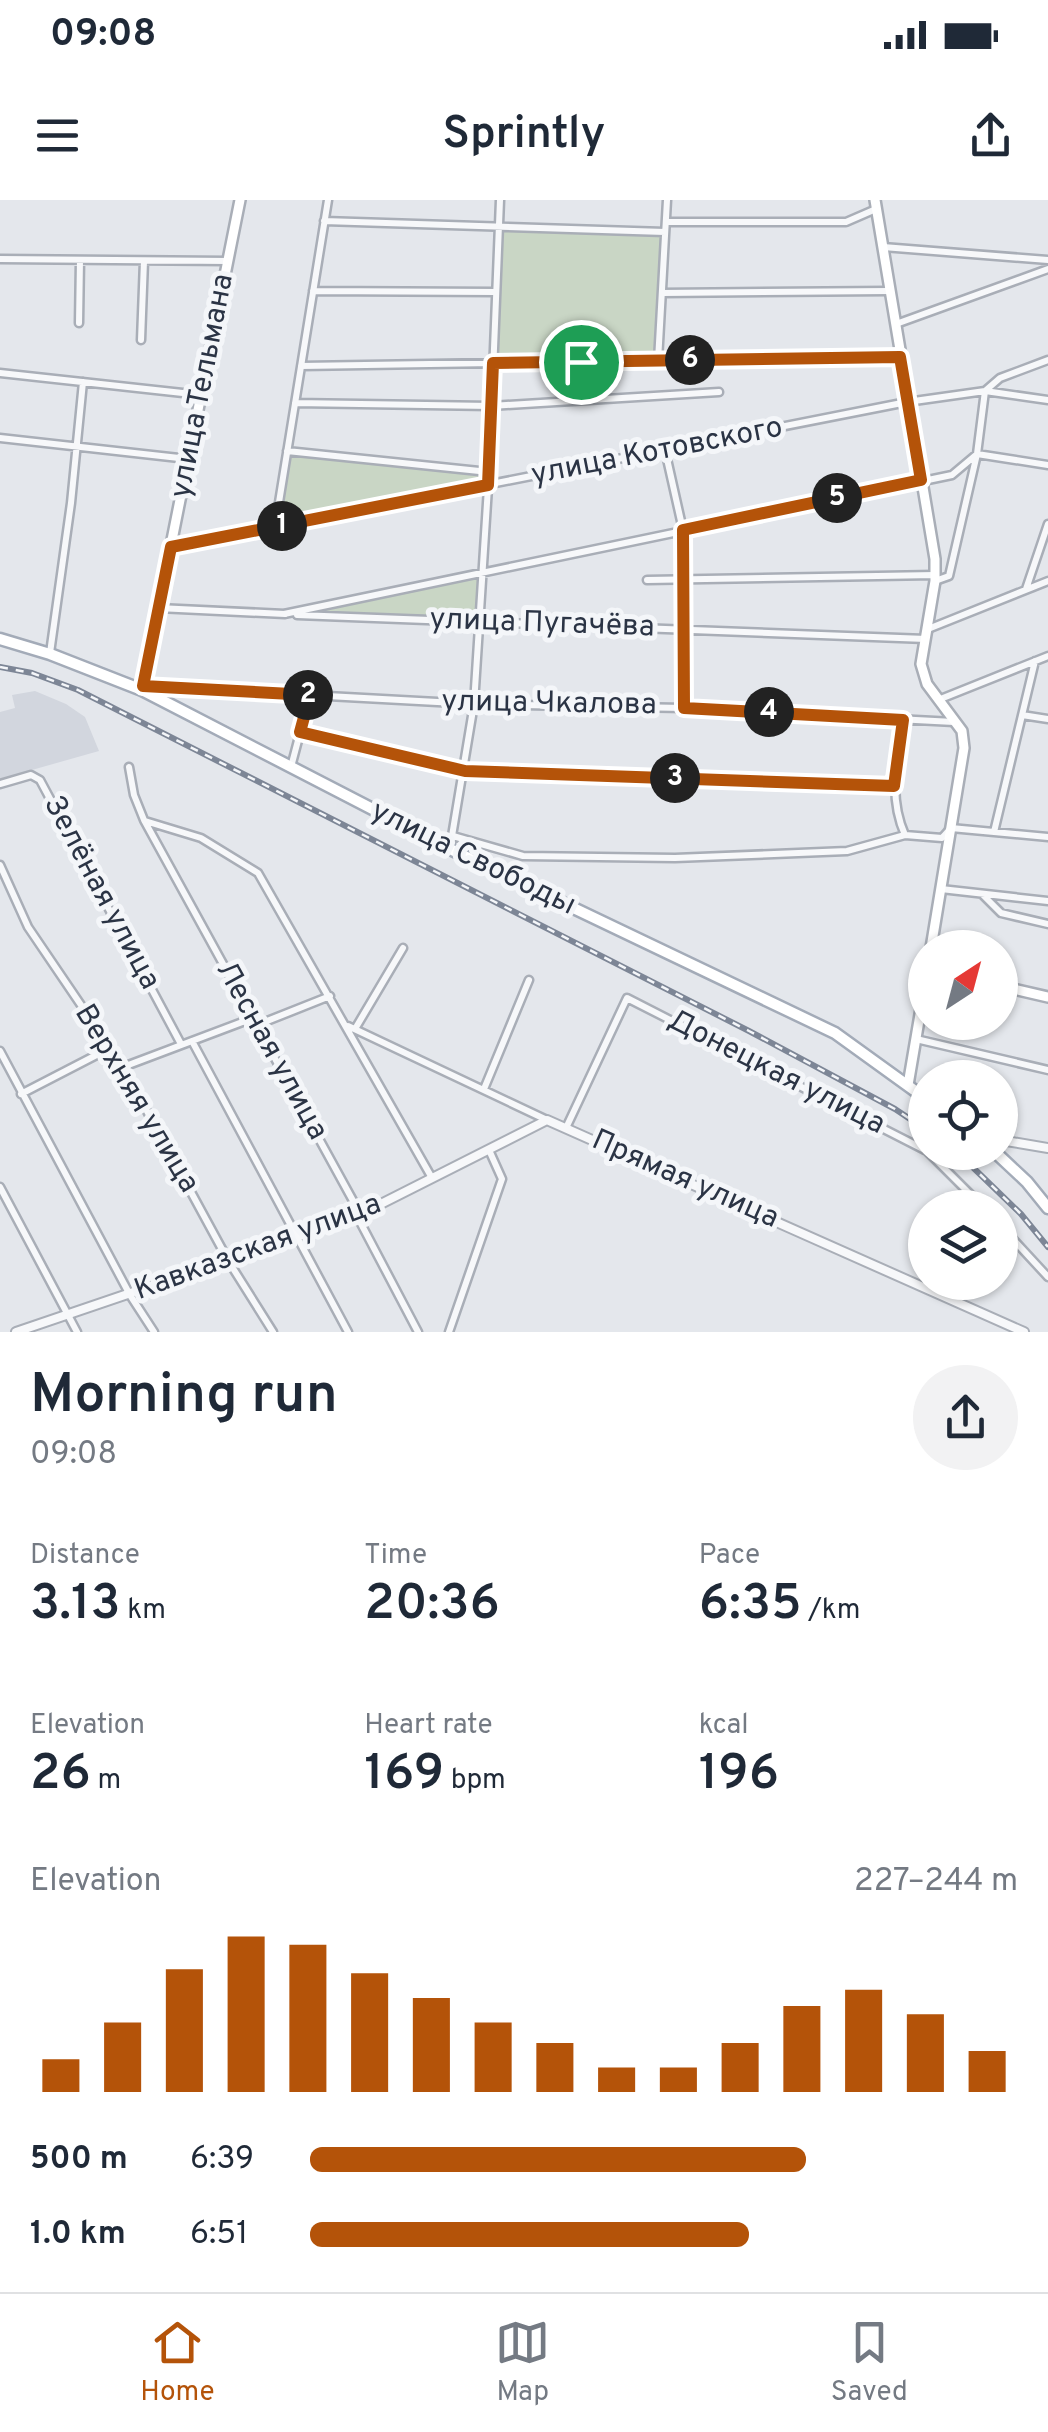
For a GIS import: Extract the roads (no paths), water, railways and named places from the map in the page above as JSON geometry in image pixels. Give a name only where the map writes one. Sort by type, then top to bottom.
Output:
[{"type":"main road","name":"улица Тельмана","points":[[142,688],[240,200]]},
{"type":"main road","points":[[876,204],[935,578],[921,664],[926,684],[962,730],[964,748],[934,930]]},
{"type":"main road","name":"улица Свободы","points":[[3,641],[142,688],[290,769],[450,849],[834,1033],[908,1085]]},
{"type":"main road","points":[[1018,990],[1048,997]]},
{"type":"main road","points":[[1014,1170],[1048,1208]]},
{"type":"street","points":[[275,527],[328,200]]},
{"type":"street","points":[[450,849],[474,704],[489,472],[500,200]]},
{"type":"street","points":[[658,360],[667,200]]},
{"type":"street","points":[[666,222],[846,222],[876,204]]},
{"type":"street","points":[[324,222],[665,232]]},
{"type":"street","points":[[882,247],[1048,260]]},
{"type":"street","points":[[0,259],[228,262]]},
{"type":"street","points":[[79,323],[80,260]]},
{"type":"street","points":[[141,340],[144,261]]},
{"type":"street","points":[[895,325],[1048,269]]},
{"type":"street","points":[[662,292],[890,290]]},
{"type":"street","points":[[313,291],[496,292]]},
{"type":"street","points":[[301,366],[900,357]]},
{"type":"street","points":[[647,580],[949,576],[977,454],[984,391],[1000,378],[1048,360]]},
{"type":"street","points":[[0,374],[201,395]]},
{"type":"street","points":[[50,654],[82,382]]},
{"type":"street","points":[[984,391],[1048,400]]},
{"type":"street","name":"улица Котовского","points":[[171,547],[907,402],[984,391]]},
{"type":"street","points":[[295,402],[491,406],[719,392]]},
{"type":"street","points":[[0,438],[188,459]]},
{"type":"street","points":[[665,450],[683,530],[684,708]]},
{"type":"street","name":"улица Котовского","points":[[287,452],[489,472]]},
{"type":"street","points":[[284,614],[952,475],[977,454],[1048,464]]},
{"type":"street","points":[[1025,590],[1048,524]]},
{"type":"street","points":[[927,634],[1048,581]]},
{"type":"street","name":"улица Пугачёва","points":[[158,608],[684,630],[927,634]]},
{"type":"street","points":[[938,700],[1048,656]]},
{"type":"street","points":[[994,832],[1034,661]]},
{"type":"street","name":"улица Чкалова","points":[[142,688],[955,722]]},
{"type":"street","points":[[290,769],[310,695]]},
{"type":"street","points":[[1022,715],[1048,719]]},
{"type":"street","points":[[903,720],[894,786],[896,814],[905,835]]},
{"type":"street","points":[[300,732],[465,771],[894,786]]},
{"type":"street","name":"Лесная улица","points":[[129,767],[144,820],[357,1208],[357,1216],[418,1332]]},
{"type":"street","name":"Зелёная улица","points":[[0,784],[32,775],[40,780],[181,1044]]},
{"type":"street","points":[[144,820],[201,838],[258,873],[351,1029],[432,1178]]},
{"type":"street","points":[[453,836],[524,856],[675,858],[847,852],[905,835],[942,838],[951,828],[1048,837]]},
{"type":"street","name":"Верхняя улица","points":[[0,865],[28,927],[122,1066],[229,1262],[273,1332]]},
{"type":"street","points":[[941,889],[1048,901]]},
{"type":"street","points":[[982,894],[1001,913],[1048,924]]},
{"type":"street","points":[[351,1029],[403,948]]},
{"type":"street","points":[[484,1089],[530,980]]},
{"type":"street","points":[[122,1066],[330,996]]},
{"type":"street","name":"Донецкая улица","points":[[566,1128],[627,998],[908,1141]]},
{"type":"street","name":"Прямая улица","points":[[351,1029],[1024,1332]]},
{"type":"street","points":[[924,1040],[1048,1070]]},
{"type":"street","points":[[192,1041],[348,1332]]},
{"type":"street","points":[[22,1094],[110,1048]]},
{"type":"street","points":[[0,1051],[130,1295],[154,1332]]},
{"type":"street","name":"Кавказская улица","points":[[16,1332],[357,1216],[547,1120]]},
{"type":"street","points":[[1018,1143],[1048,1148]]},
{"type":"street","points":[[449,1332],[502,1180],[490,1150]]},
{"type":"street","name":"Донецкая улица","points":[[946,1170],[966,1190]]},
{"type":"street","points":[[0,1186],[77,1332]]},
{"type":"street","points":[[1018,1244],[1048,1277]]},
{"type":"railway","points":[[0,667],[32,673],[78,690],[749,1031],[908,1118]]},
{"type":"railway","points":[[976,1170],[1048,1247]]}]
